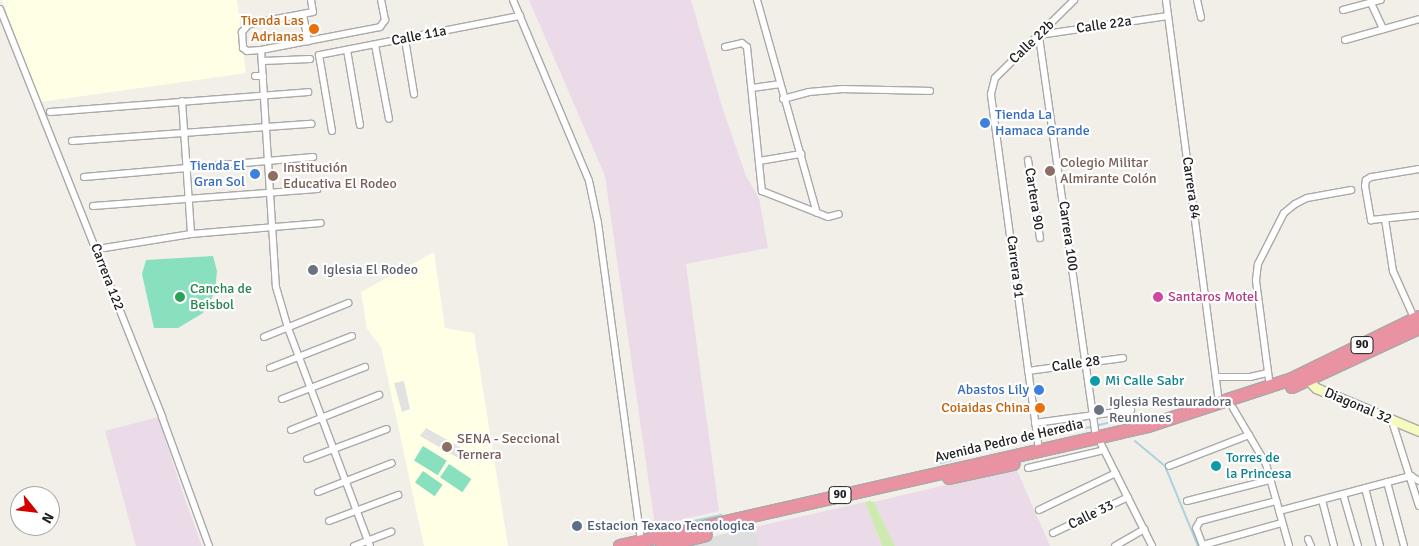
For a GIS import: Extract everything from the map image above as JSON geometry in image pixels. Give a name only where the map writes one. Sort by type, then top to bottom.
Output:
[{"type":"highway","name":"Avenida Pedro de Heredia","points":[[662,546],[1100,444],[1234,408],[1304,378],[1418,322]]},
{"type":"highway","name":"Avenida Pedro de Heredia","points":[[620,546],[642,544],[1039,450],[1100,444],[1148,426],[1304,378]]},
{"type":"street","points":[[311,0],[313,12],[246,26],[242,32],[243,48],[247,51],[261,50],[380,28],[385,20],[381,0]]},
{"type":"street","points":[[513,0],[589,181],[598,223],[642,544]]},
{"type":"street","points":[[757,0],[779,84],[817,213]]},
{"type":"street","name":"Calle 22b","points":[[992,84],[1074,0]]},
{"type":"street","name":"Carrera 84","points":[[1166,0],[1220,404]]},
{"type":"street","points":[[1197,0],[1201,18]]},
{"type":"street","points":[[1343,10],[1381,0]]},
{"type":"street","points":[[1371,3],[1383,30]]},
{"type":"street","name":"Carrera 122","points":[[0,9],[162,417],[208,546]]},
{"type":"street","points":[[303,14],[308,42]]},
{"type":"street","name":"Calle 11a","points":[[332,131],[319,55],[520,16]]},
{"type":"street","name":"Calle 22a","points":[[1039,35],[1168,16]]},
{"type":"street","points":[[1345,40],[1419,19]]},
{"type":"street","name":"Carrera 100","points":[[1039,35],[1086,363],[1100,444],[1152,546]]},
{"type":"street","points":[[404,39],[414,94]]},
{"type":"street","points":[[725,47],[745,44],[752,88],[762,191],[817,213],[828,216],[839,214]]},
{"type":"street","points":[[374,45],[389,119]]},
{"type":"street","points":[[261,50],[276,287],[288,328],[368,543]]},
{"type":"street","points":[[347,50],[360,125]]},
{"type":"street","points":[[263,61],[310,59]]},
{"type":"street","points":[[255,76],[263,76]]},
{"type":"street","points":[[752,88],[779,84]]},
{"type":"street","name":"Carrera 91","points":[[992,84],[1039,450]]},
{"type":"street","points":[[784,99],[809,92],[843,89],[930,91]]},
{"type":"street","points":[[50,112],[308,92]]},
{"type":"street","points":[[182,101],[191,234]]},
{"type":"street","points":[[72,141],[311,124]]},
{"type":"street","points":[[759,161],[801,154]]},
{"type":"street","points":[[84,177],[313,157]]},
{"type":"street","name":"Cartera 90","points":[[1028,160],[1040,238]]},
{"type":"street","points":[[1419,169],[1366,180],[1368,216],[1371,220],[1419,215]]},
{"type":"street","points":[[93,206],[317,189]]},
{"type":"street","points":[[1270,387],[1256,280],[1260,259],[1284,213],[1295,204],[1307,198],[1351,190]]},
{"type":"street","points":[[1385,219],[1393,271],[1418,322]]},
{"type":"street","points":[[104,248],[191,234],[321,223]]},
{"type":"street","points":[[264,337],[348,303]]},
{"type":"street","points":[[270,368],[352,336]]},
{"type":"street","name":"Calle 28","points":[[1028,371],[1123,358]]},
{"type":"street","points":[[282,398],[365,366]]},
{"type":"street","points":[[1216,377],[1250,377],[1268,373]]},
{"type":"street","name":"Diagonal 32","points":[[1304,378],[1419,431]]},
{"type":"street","points":[[291,430],[379,395]]},
{"type":"street","points":[[1234,408],[1261,455],[1279,511],[1287,546]]},
{"type":"street","points":[[1035,423],[1131,410]]},
{"type":"street","points":[[1392,420],[1419,506]]},
{"type":"street","points":[[307,459],[387,429]]},
{"type":"street","points":[[1169,466],[1249,435]]},
{"type":"street","points":[[1028,468],[1100,444]]},
{"type":"street","points":[[318,492],[392,463]]},
{"type":"street","points":[[1038,510],[1116,473]]},
{"type":"street","points":[[1279,511],[1411,476],[1419,481]]},
{"type":"street","points":[[1187,501],[1270,480]]},
{"type":"street","points":[[1387,482],[1404,546]]},
{"type":"street","points":[[1365,488],[1380,546]]},
{"type":"street","points":[[1344,494],[1358,546]]},
{"type":"street","points":[[329,521],[398,495]]},
{"type":"street","name":"Calle 33","points":[[1053,533],[1128,497]]},
{"type":"street","points":[[1322,500],[1334,546]]},
{"type":"street","points":[[1276,501],[1200,521],[1196,528],[1203,545],[1282,523]]},
{"type":"street","points":[[1114,546],[1144,529]]},
{"type":"street","points":[[354,546],[368,543],[391,532]]},
{"type":"street","points":[[1308,539],[1311,546]]},
{"type":"shaded area","points":[[2,0],[237,0],[246,73],[41,102]]},
{"type":"shaded area","points":[[529,0],[691,0],[723,110],[746,176],[759,198],[768,248],[686,264],[719,511],[655,526],[605,176]]},
{"type":"shaded area","name":"SENA - Seccional Ternera","points":[[434,252],[445,328],[474,333],[508,546],[424,546],[381,347],[367,329],[361,292]]},
{"type":"shaded area","points":[[404,381],[410,409],[402,412],[394,383]]},
{"type":"shaded area","points":[[158,417],[202,546],[136,546],[105,431]]},
{"type":"shaded area","points":[[426,428],[467,451],[465,462],[420,436]]},
{"type":"shaded area","points":[[1016,468],[1050,546],[895,546],[874,502]]},
{"type":"shaded area","points":[[865,502],[882,546],[759,546],[755,527]]},
{"type":"shaded area","points":[[755,527],[759,546],[686,546],[685,543]]},
{"type":"green space","name":"Cancha de Beisbol","points":[[213,256],[217,271],[215,292],[203,313],[178,328],[154,328],[142,274],[146,260]]},
{"type":"green space","points":[[423,446],[447,461],[438,475],[414,460]]},
{"type":"green space","points":[[449,464],[471,479],[462,492],[440,477]]},
{"type":"green space","points":[[423,471],[443,485],[435,496],[415,482]]},
{"type":"green space","points":[[865,502],[874,502],[895,546],[882,546]]},
{"type":"waterway","points":[[1099,425],[1128,418],[1131,422]]},
{"type":"waterway","points":[[1043,435],[1090,427]]},
{"type":"waterway","points":[[941,463],[1034,436]]},
{"type":"waterway","points":[[1135,441],[1165,466],[1198,546]]},
{"type":"waterway","points":[[648,531],[721,515]]},
{"type":"place","name":"Tienda Las Adrianas","points":[[314,29]]},
{"type":"place","name":"Tienda La Hamaca Grande","points":[[985,123]]},
{"type":"place","name":"Colegio Militar Almirante Colón","points":[[1050,171]]},
{"type":"place","name":"Tienda El Gran Sol","points":[[255,174]]},
{"type":"place","name":"Institución Educativa El Rodeo","points":[[273,176]]},
{"type":"place","name":"Iglesia El Rodeo","points":[[313,270]]},
{"type":"place","name":"Cancha de Beisbol","points":[[180,297]]},
{"type":"place","name":"Santaros Motel","points":[[1158,297]]},
{"type":"place","name":"Mi Calle Sabr","points":[[1095,381]]},
{"type":"place","name":"Abastos Lily","points":[[1039,390]]},
{"type":"place","name":"Coiaidas China","points":[[1040,408]]},
{"type":"place","name":"Iglesia Restauradora Reuniones","points":[[1099,410]]},
{"type":"place","name":"SENA - Seccional Ternera","points":[[447,447]]},
{"type":"place","name":"Torres de la Princesa","points":[[1216,466]]},
{"type":"place","name":"Estacion Texaco Tecnologica","points":[[577,526]]}]
